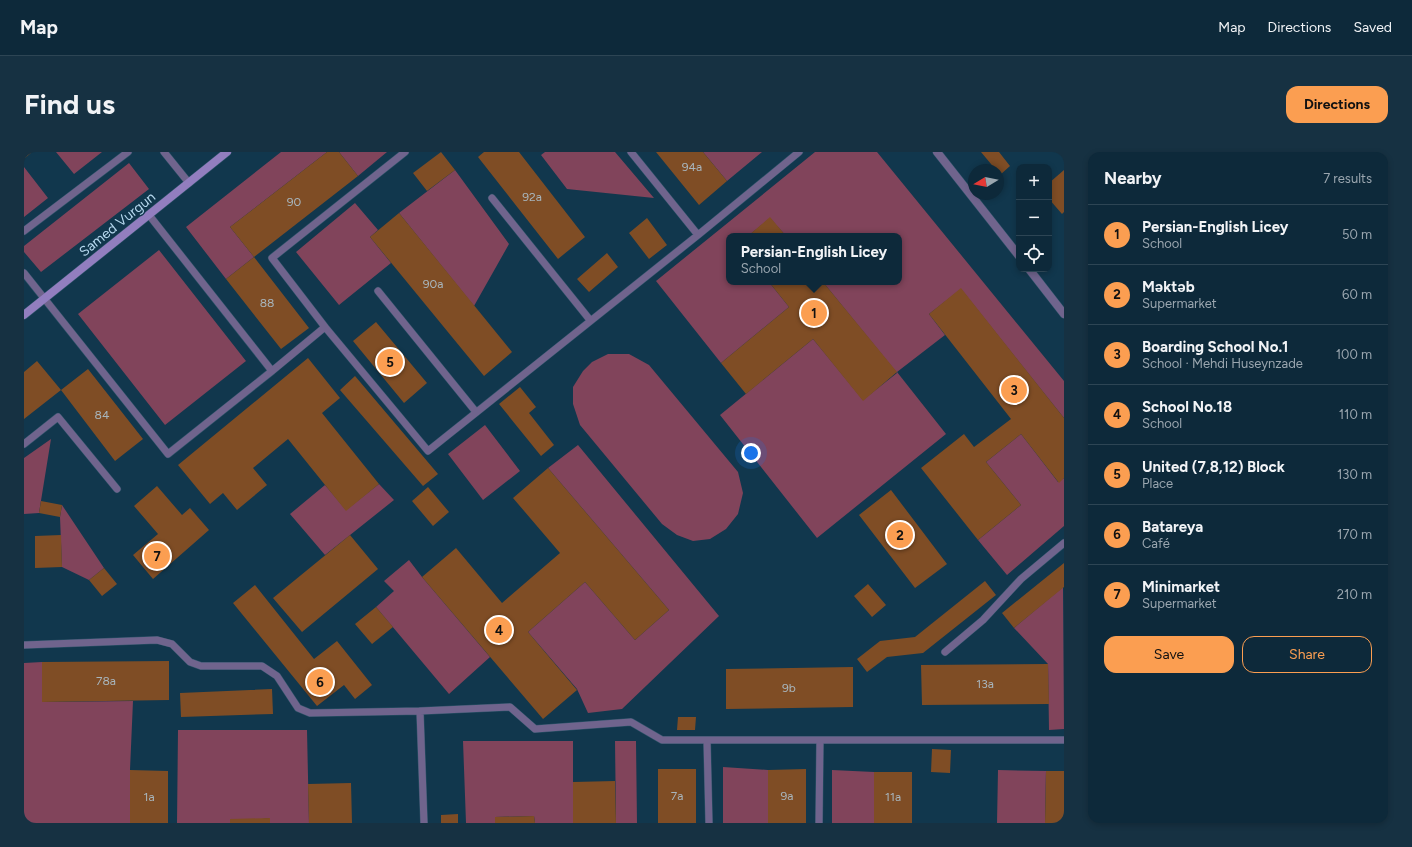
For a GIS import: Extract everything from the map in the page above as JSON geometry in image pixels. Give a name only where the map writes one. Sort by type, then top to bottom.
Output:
[{"type":"main road","name":"Samed Vurgun","points":[[24,315],[226,152]]},
{"type":"street","points":[[937,152],[1016,252]]},
{"type":"street","points":[[1031,272],[1064,314]]},
{"type":"lane","points":[[24,231],[128,152]]},
{"type":"lane","points":[[164,152],[189,183]]},
{"type":"lane","points":[[405,152],[272,258],[326,327],[428,451],[698,235],[798,152]]},
{"type":"lane","points":[[632,152],[698,235]]},
{"type":"lane","points":[[492,198],[590,320]]},
{"type":"lane","points":[[148,215],[272,371]]},
{"type":"lane","points":[[24,274],[168,454],[326,327]]},
{"type":"lane","points":[[378,291],[476,412]]},
{"type":"lane","points":[[24,444],[58,417],[117,489]]},
{"type":"lane","points":[[944,652],[983,620],[1021,579],[1064,543]]},
{"type":"lane","points":[[24,645],[157,640],[172,644],[190,662],[201,666],[262,666],[277,676],[298,708],[310,713],[420,711],[510,707],[536,729],[631,722],[662,740],[1064,740]]},
{"type":"lane","points":[[420,711],[424,823]]},
{"type":"lane","points":[[707,740],[708,823]]},
{"type":"lane","points":[[819,823],[820,740]]},
{"type":"shaded area","points":[[56,152],[102,152],[74,174]]},
{"type":"shaded area","points":[[281,152],[327,152],[230,227],[254,257],[226,279],[186,227]]},
{"type":"shaded area","points":[[339,152],[387,152],[358,176]]},
{"type":"shaded area","points":[[545,152],[615,152],[654,198],[567,189],[541,155]]},
{"type":"shaded area","points":[[703,152],[762,152],[727,181]]},
{"type":"shaded area","points":[[815,152],[877,152],[1064,381],[1064,418],[961,289],[929,314],[945,335],[897,372],[946,434],[817,538],[720,415],[813,339],[863,400],[897,373],[825,285],[902,285],[902,233],[783,233],[770,218],[752,233],[726,233],[726,285],[771,285],[789,307],[721,363],[656,281]]},
{"type":"shaded area","points":[[129,163],[149,189],[41,272],[24,252],[24,246]]},
{"type":"shaded area","points":[[24,167],[48,198],[24,217]]},
{"type":"shaded area","points":[[455,170],[509,244],[474,306],[399,213]]},
{"type":"shaded area","points":[[355,203],[378,230],[370,237],[391,263],[339,305],[296,252]]},
{"type":"shaded area","points":[[159,250],[246,361],[165,425],[78,314]]},
{"type":"shaded area","points":[[608,354],[629,354],[649,365],[738,472],[743,493],[738,514],[726,529],[710,539],[693,541],[677,535],[662,524],[580,425],[573,404],[573,387],[583,371],[592,362]]},
{"type":"shaded area","points":[[485,425],[520,471],[483,500],[448,454]]},
{"type":"shaded area","points":[[1021,434],[1058,482],[1064,478],[1064,526],[1007,575],[978,540],[1021,505],[986,462]]},
{"type":"shaded area","points":[[51,439],[39,513],[24,514],[24,458]]},
{"type":"shaded area","points":[[578,445],[719,616],[622,709],[588,713],[577,689],[528,632],[585,582],[635,640],[669,610],[548,468]]},
{"type":"shaded area","points":[[379,484],[394,500],[325,555],[290,514],[325,485],[346,510]]},
{"type":"shaded area","points":[[62,505],[104,568],[89,580],[62,567],[60,517]]},
{"type":"shaded area","points":[[409,560],[490,657],[449,694],[376,607],[394,591],[384,581]]},
{"type":"shaded area","points":[[1063,587],[1064,729],[1049,730],[1048,664],[1014,628]]},
{"type":"shaded area","points":[[42,662],[43,702],[133,701],[130,770],[130,823],[24,823],[24,663]]},
{"type":"shaded area","points":[[178,730],[307,730],[309,823],[270,823],[270,818],[230,823],[177,823]]},
{"type":"shaded area","points":[[463,741],[573,741],[573,823],[535,823],[534,816],[495,817],[495,823],[466,823]]},
{"type":"shaded area","points":[[615,741],[636,741],[637,823],[616,823]]},
{"type":"shaded area","points":[[723,767],[768,770],[768,823],[723,823]]},
{"type":"shaded area","points":[[832,770],[874,772],[874,823],[832,823]]},
{"type":"shaded area","points":[[998,770],[1046,771],[1045,823],[997,823]]},
{"type":"building","points":[[24,152],[32,152],[24,159]]},
{"type":"building","points":[[327,152],[339,152],[358,176],[254,257],[230,227]]},
{"type":"building","points":[[441,152],[455,170],[427,191],[413,173]]},
{"type":"building","points":[[484,152],[519,152],[585,237],[558,259],[478,157]]},
{"type":"building","points":[[656,152],[703,152],[727,181],[699,205]]},
{"type":"building","points":[[981,152],[999,152],[1010,166],[1004,171],[1004,164],[991,164]]},
{"type":"building","points":[[1064,170],[1064,212],[1062,214],[1052,202],[1052,180]]},
{"type":"building","points":[[399,213],[512,352],[484,376],[370,237]]},
{"type":"building","points":[[770,217],[783,233],[751,233]]},
{"type":"building","points":[[647,218],[667,245],[649,259],[629,233]]},
{"type":"building","points":[[607,253],[618,267],[589,292],[577,279]]},
{"type":"building","points":[[254,257],[309,328],[281,349],[226,279]]},
{"type":"building","points":[[771,285],[825,285],[897,372],[863,401],[813,339],[746,394],[721,363],[789,307]]},
{"type":"building","points":[[961,288],[1064,418],[1064,478],[1059,483],[1021,434],[986,462],[1021,505],[978,540],[921,468],[964,434],[974,447],[1011,419],[929,314]]},
{"type":"building","points":[[376,322],[427,383],[404,403],[353,341]]},
{"type":"building","points":[[308,358],[340,398],[322,413],[379,484],[346,511],[288,439],[253,468],[267,485],[237,510],[223,493],[210,504],[178,465]]},
{"type":"building","points":[[37,361],[61,390],[24,419],[24,372]]},
{"type":"building","points":[[88,369],[143,439],[115,461],[61,390]]},
{"type":"building","points":[[355,376],[438,474],[423,486],[340,390]]},
{"type":"building","points":[[520,387],[536,407],[529,413],[554,445],[541,456],[499,404]]},
{"type":"building","points":[[548,468],[669,610],[635,640],[585,582],[528,632],[577,690],[543,719],[422,577],[456,548],[502,603],[560,553],[513,498]]},
{"type":"building","points":[[157,486],[182,515],[190,508],[209,530],[153,579],[133,555],[158,534],[134,506]]},
{"type":"building","points":[[428,487],[449,512],[433,526],[412,501]]},
{"type":"building","points":[[891,490],[947,564],[915,588],[859,515]]},
{"type":"building","points":[[41,501],[62,505],[60,517],[39,513]]},
{"type":"building","points":[[61,535],[62,567],[35,568],[35,536]]},
{"type":"building","points":[[350,535],[378,569],[302,632],[273,598]]},
{"type":"building","points":[[1064,563],[1064,587],[1014,628],[1002,613]]},
{"type":"building","points":[[104,568],[117,584],[102,596],[89,580]]},
{"type":"building","points":[[985,581],[996,595],[923,653],[887,657],[867,672],[857,659],[880,641],[915,637]]},
{"type":"building","points":[[868,584],[886,605],[872,617],[854,596]]},
{"type":"building","points":[[255,585],[314,659],[337,641],[372,685],[355,699],[344,685],[317,706],[233,603]]},
{"type":"building","points":[[376,607],[393,627],[372,644],[355,624]]},
{"type":"building","points":[[169,661],[169,700],[42,702],[42,662]]},
{"type":"building","points":[[1048,664],[1049,704],[922,705],[921,665]]},
{"type":"building","points":[[853,667],[853,707],[726,709],[726,669]]},
{"type":"building","points":[[272,689],[273,714],[181,717],[180,693]]},
{"type":"building","points":[[678,717],[696,717],[695,730],[677,730]]},
{"type":"building","points":[[932,749],[951,750],[950,773],[931,772]]},
{"type":"building","points":[[658,769],[696,769],[696,823],[658,823]]},
{"type":"building","points":[[806,769],[806,823],[768,823],[768,770]]},
{"type":"building","points":[[130,770],[168,771],[168,823],[130,823]]},
{"type":"building","points":[[1046,771],[1064,771],[1064,823],[1045,823]]},
{"type":"building","points":[[874,772],[912,772],[912,823],[874,823]]},
{"type":"building","points":[[615,781],[616,823],[573,823],[573,782]]},
{"type":"building","points":[[351,783],[352,823],[309,823],[308,784]]},
{"type":"building","points":[[458,814],[458,823],[441,823],[441,815]]},
{"type":"building","points":[[534,816],[535,823],[495,823],[495,817]]},
{"type":"building","points":[[270,818],[270,823],[230,823],[230,819]]},
{"type":"place","name":"Persian-English Licey","points":[[814,313]]},
{"type":"place","name":"United (7,8,12) Block","points":[[390,362]]},
{"type":"place","name":"Boarding School No.1","points":[[1014,390]]},
{"type":"place","name":"Məktəb","points":[[900,535]]},
{"type":"place","name":"Minimarket","points":[[157,556]]},
{"type":"place","name":"School No.18","points":[[499,630]]},
{"type":"place","name":"Batareya","points":[[320,682]]}]
